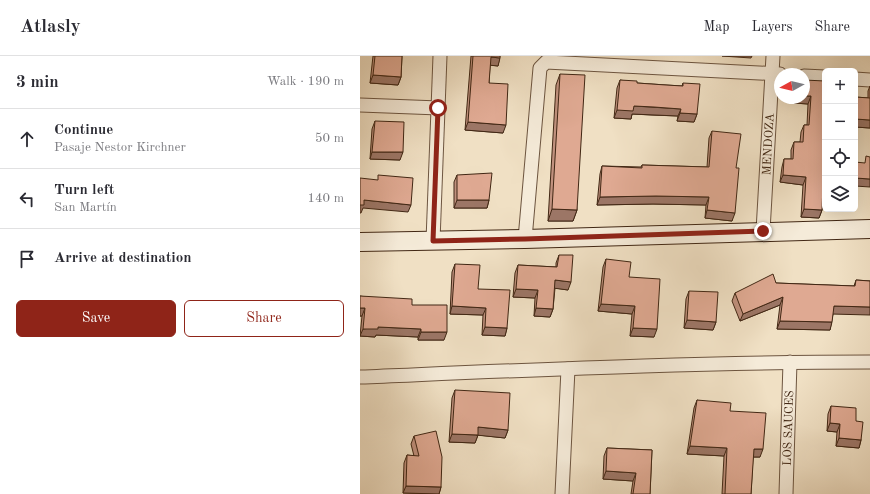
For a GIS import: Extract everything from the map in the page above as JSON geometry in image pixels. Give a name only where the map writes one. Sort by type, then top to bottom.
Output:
[{"type":"street","points":[[433,241],[440,56]]},
{"type":"street","name":"MENDOZA","points":[[773,56],[775,68]]},
{"type":"street","points":[[525,239],[540,68],[546,62],[774,74]]},
{"type":"street","points":[[810,76],[822,77]]},
{"type":"street","points":[[858,79],[870,80]]},
{"type":"street","name":"MENDOZA","points":[[763,231],[774,98]]},
{"type":"street","points":[[360,105],[438,108]]},
{"type":"street","points":[[360,242],[525,239],[870,229]]},
{"type":"street","points":[[360,378],[568,369],[790,362],[870,362]]},
{"type":"street","name":"LOS SAUCES","points":[[786,494],[790,362]]},
{"type":"street","points":[[562,494],[568,369]]},
{"type":"building","points":[[375,56],[402,56],[401,77],[373,75]]},
{"type":"building","points":[[473,56],[500,56],[500,58],[491,57],[489,83],[508,84],[506,125],[468,122]]},
{"type":"building","points":[[560,74],[585,75],[577,210],[552,209]]},
{"type":"building","points":[[620,80],[637,81],[637,83],[683,86],[683,83],[700,84],[697,114],[680,113],[681,109],[634,106],[633,111],[617,110]]},
{"type":"building","points":[[810,80],[822,81],[822,210],[804,209],[806,177],[783,175],[784,159],[793,159],[794,142],[803,142],[804,125],[809,125],[811,96]]},
{"type":"building","points":[[858,97],[870,98],[870,120],[858,119]]},
{"type":"building","points":[[375,121],[404,122],[403,152],[372,152]]},
{"type":"building","points":[[712,131],[741,134],[736,168],[739,168],[735,213],[707,210],[709,197],[600,197],[602,166],[642,168],[642,165],[709,167]]},
{"type":"building","points":[[866,156],[870,157],[870,179],[858,178],[858,162],[865,163]]},
{"type":"building","points":[[492,173],[489,200],[457,200],[457,175]]},
{"type":"building","points":[[378,175],[413,178],[411,205],[364,200],[364,205],[360,205],[360,178],[378,180]]},
{"type":"building","points":[[559,255],[573,255],[571,282],[555,280],[553,309],[536,308],[538,290],[516,289],[518,265],[557,267]]},
{"type":"building","points":[[606,259],[631,262],[629,277],[660,279],[657,329],[633,328],[635,306],[601,304]]},
{"type":"building","points":[[455,264],[480,265],[478,289],[510,290],[507,328],[485,327],[486,308],[452,306]]},
{"type":"building","points":[[773,274],[776,283],[855,286],[856,280],[870,281],[870,307],[834,306],[832,322],[780,321],[783,297],[743,314],[735,293]]},
{"type":"building","points":[[689,291],[718,292],[716,322],[687,320]]},
{"type":"building","points":[[360,296],[412,299],[412,305],[447,305],[447,332],[421,332],[421,329],[378,327],[378,329],[363,329],[365,308],[360,308]]},
{"type":"building","points":[[455,390],[510,393],[508,430],[478,427],[478,435],[452,434]]},
{"type":"building","points":[[697,400],[731,403],[730,411],[766,413],[763,449],[754,449],[751,494],[725,494],[727,448],[690,446]]},
{"type":"building","points":[[831,406],[856,408],[856,421],[863,422],[861,440],[839,438],[840,424],[830,423]]},
{"type":"building","points":[[436,431],[442,457],[441,487],[406,486],[407,455],[419,456],[414,436]]},
{"type":"building","points":[[607,448],[652,450],[650,494],[633,494],[636,473],[606,471]]},
{"type":"route","points":[[438,108],[433,241],[763,231]]}]
